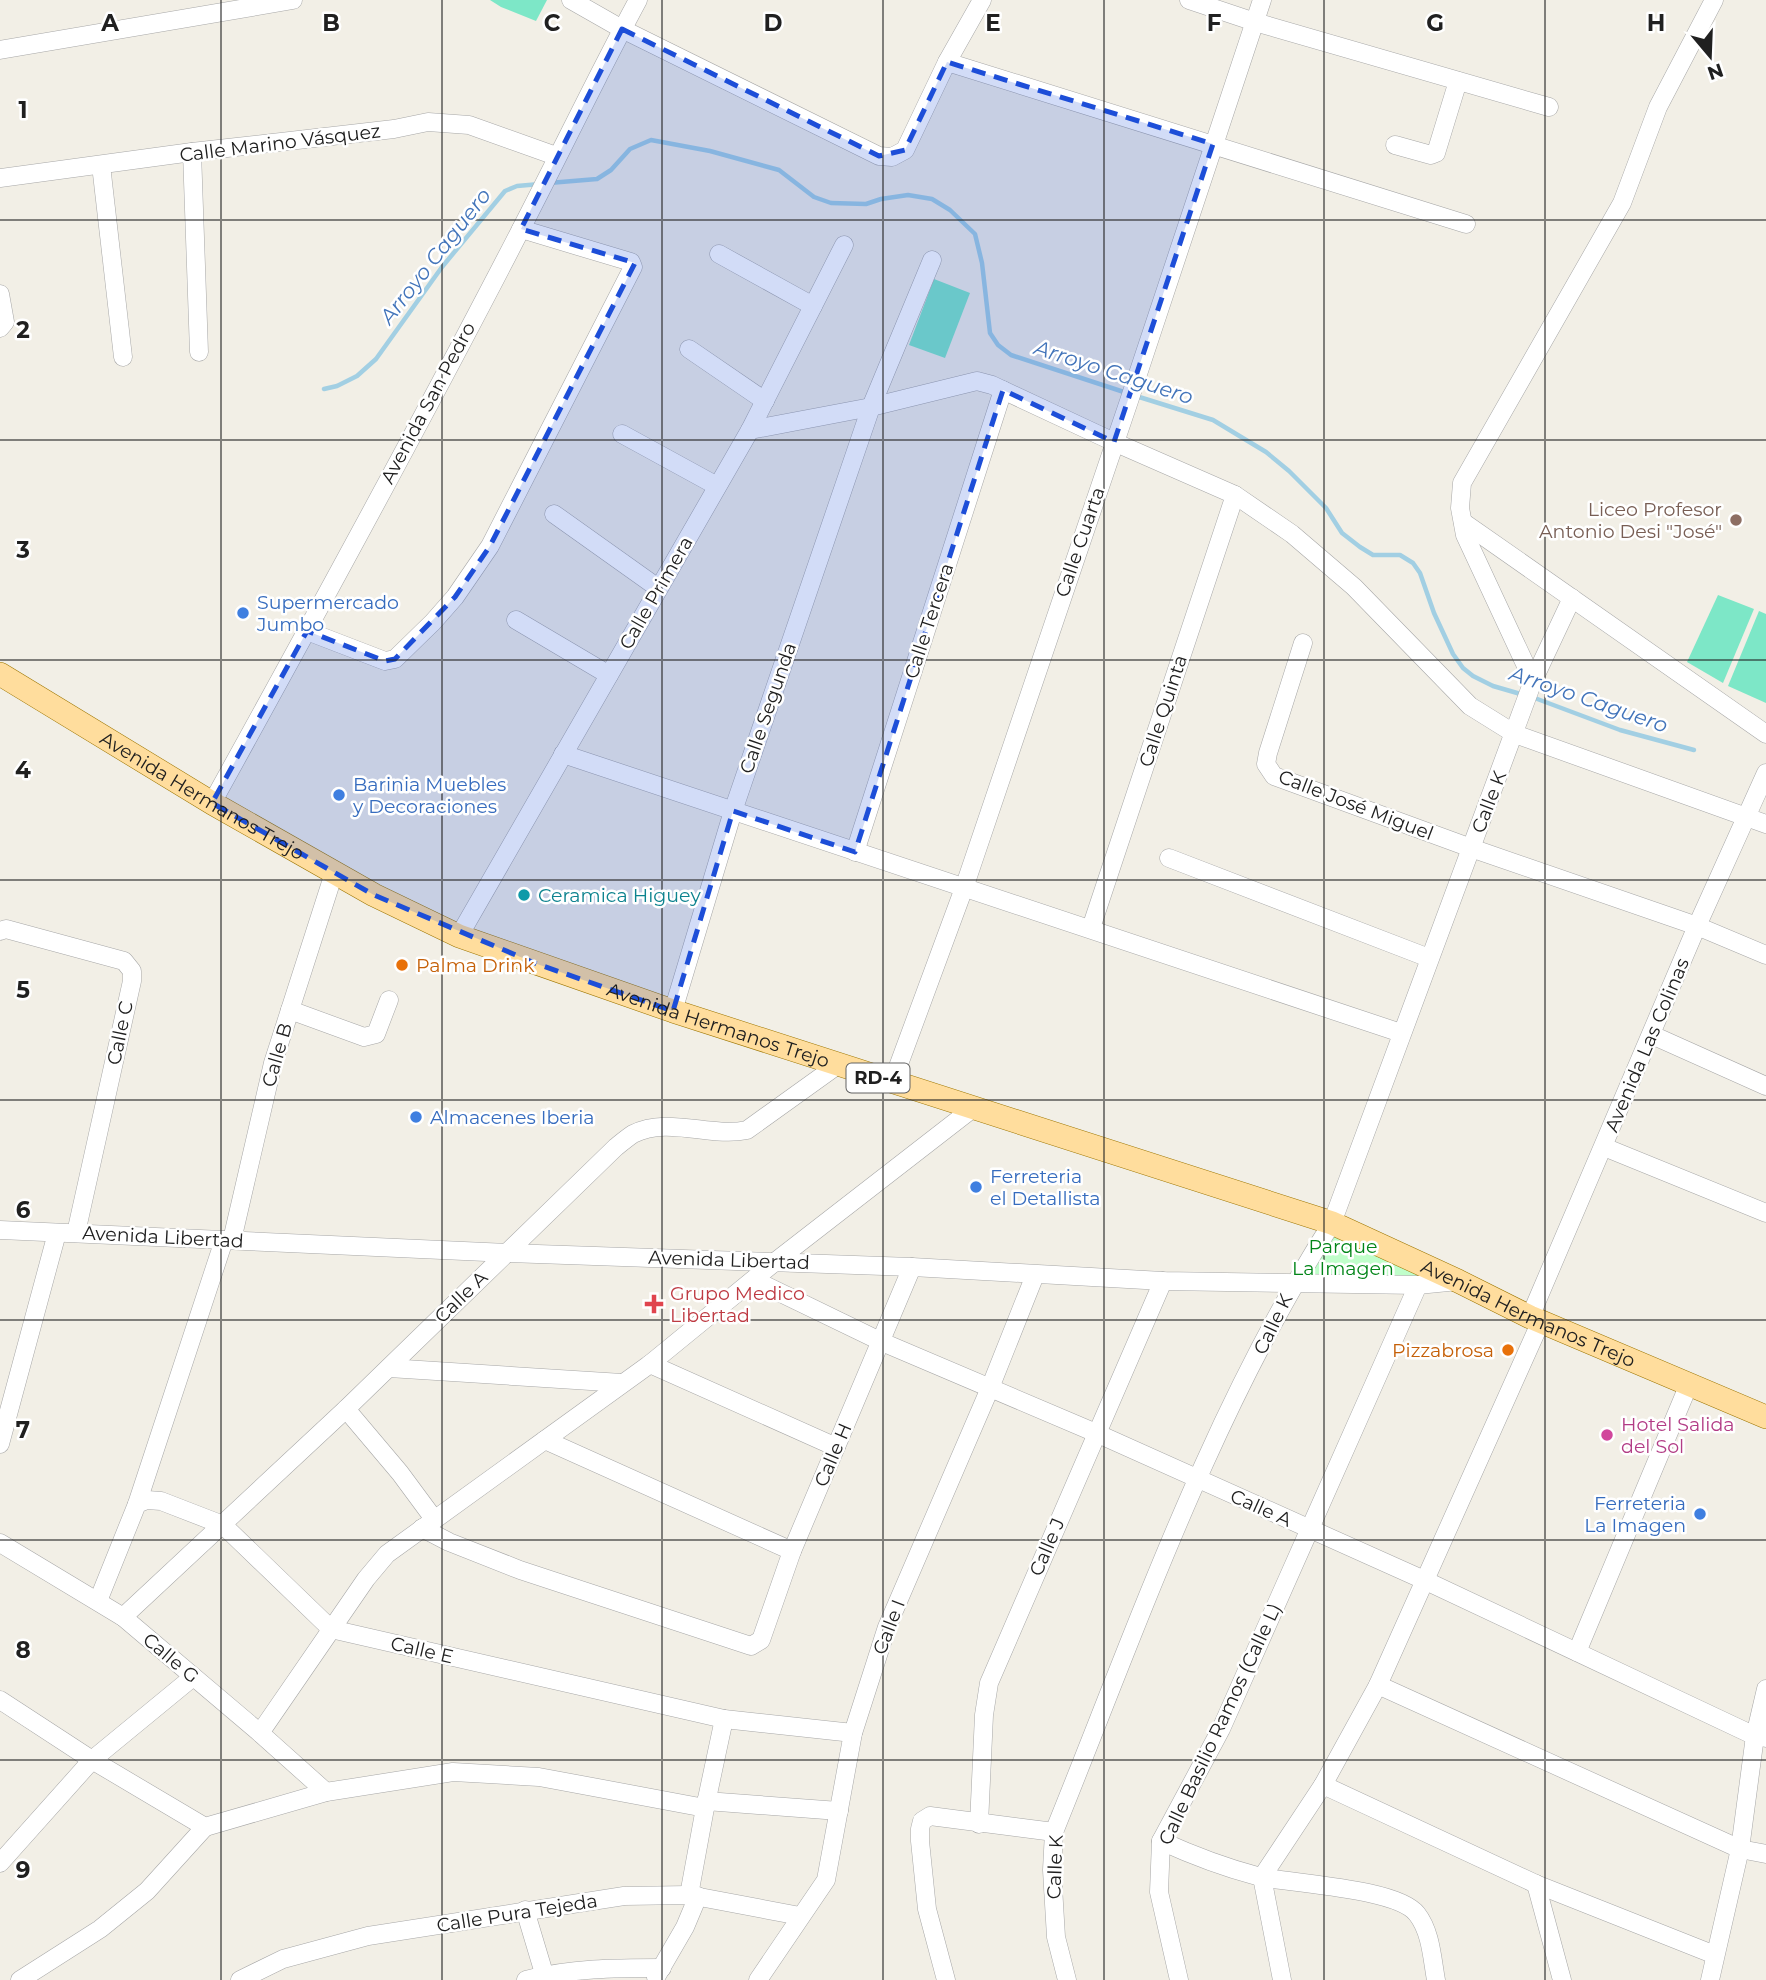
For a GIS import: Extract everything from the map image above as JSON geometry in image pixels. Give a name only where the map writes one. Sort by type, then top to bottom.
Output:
[{"type":"main road","name":"Avenida Hermanos Trejo","points":[[6,680],[334,873],[459,936],[673,1012],[1332,1223],[1535,1319],[1766,1417]]},
{"type":"street","points":[[0,50],[293,0]]},
{"type":"street","points":[[571,0],[622,29],[879,156],[892,157],[905,150],[947,62],[982,0]]},
{"type":"street","name":"Avenida San Pedro","points":[[212,803],[307,631],[521,229],[638,0]]},
{"type":"street","points":[[1189,0],[1255,22],[1549,107]]},
{"type":"street","name":"Calle Cuarta","points":[[892,1083],[964,888],[1262,0]]},
{"type":"street","points":[[1532,686],[1469,545],[1460,508],[1462,483],[1622,203],[1658,107],[1714,0]]},
{"type":"street","points":[[947,62],[1466,224]]},
{"type":"street","points":[[1395,145],[1431,155],[1436,153],[1458,81]]},
{"type":"street","name":"Calle Marino Vásquez","points":[[0,178],[192,152],[394,129],[428,122],[469,125],[556,156]]},
{"type":"street","points":[[192,152],[199,352]]},
{"type":"street","points":[[101,165],[122,357]]},
{"type":"street","points":[[307,631],[385,661],[395,659],[455,597],[490,547],[633,267],[631,262],[521,229]]},
{"type":"street","name":"Calle Primera","points":[[459,936],[750,430],[844,245]]},
{"type":"street","points":[[719,254],[813,306]]},
{"type":"street","points":[[871,407],[932,260]]},
{"type":"street","points":[[0,294],[5,322],[0,328]]},
{"type":"street","points":[[689,349],[765,401]]},
{"type":"street","points":[[750,430],[871,407],[977,381],[1003,390],[1235,495],[1292,534],[1334,569],[1470,706],[1515,734],[1766,824]]},
{"type":"street","name":"Calle Tercera","points":[[855,852],[1003,390]]},
{"type":"street","name":"Calle Segunda","points":[[673,1012],[733,811],[871,407]]},
{"type":"street","points":[[622,433],[717,486]]},
{"type":"street","name":"Calle Quinta","points":[[1091,928],[1235,495]]},
{"type":"street","points":[[554,513],[658,588]]},
{"type":"street","points":[[1463,523],[1766,734]]},
{"type":"street","name":"Calle K","points":[[1067,1980],[1056,1937],[1052,1870],[1054,1832],[1197,1479],[1293,1284],[1332,1223],[1532,686],[1572,598]]},
{"type":"street","points":[[516,620],[609,674]]},
{"type":"street","name":"Calle José Miguel","points":[[1303,643],[1268,753],[1266,764],[1274,776],[1697,926],[1766,956]]},
{"type":"street","points":[[563,754],[1401,1032]]},
{"type":"street","name":"Avenida Las Colinas","points":[[1262,1877],[1323,1785],[1378,1685],[1535,1319],[1697,926],[1766,773]]},
{"type":"street","points":[[1169,859],[1429,958]]},
{"type":"street","name":"Calle B","points":[[137,1504],[228,1240],[273,1063],[334,873]]},
{"type":"street","name":"Calle C","points":[[0,930],[6,929],[124,961],[132,971],[76,1233]]},
{"type":"street","points":[[290,1010],[364,1037],[380,1030],[389,1000]]},
{"type":"street","points":[[1652,1035],[1766,1086]]},
{"type":"street","name":"Calle A","points":[[122,1617],[346,1409],[616,1147],[634,1134],[667,1127],[734,1133],[747,1130],[839,1064]]},
{"type":"street","points":[[260,1733],[331,1629],[387,1554],[650,1364],[972,1109]]},
{"type":"street","points":[[1604,1147],[1766,1213]]},
{"type":"street","name":"Avenida Libertad","points":[[0,1230],[508,1253],[912,1267],[1163,1281],[1418,1285],[1458,1281]]},
{"type":"street","points":[[0,1444],[57,1233]]},
{"type":"street","name":"Calle H","points":[[428,1523],[449,1542],[520,1570],[751,1646],[758,1643],[792,1552],[912,1267]]},
{"type":"street","name":"Calle I","points":[[758,1980],[826,1880],[853,1733],[887,1627],[990,1388],[1035,1275]]},
{"type":"street","name":"Calle A","points":[[754,1280],[882,1342],[1096,1433],[1424,1580],[1760,1737]]},
{"type":"street","name":"Calle J","points":[[979,1824],[984,1715],[989,1683],[1163,1281]]},
{"type":"street","name":"Calle Basilio Ramos (Calle L)","points":[[1179,1980],[1159,1892],[1161,1841],[1221,1729],[1418,1285]]},
{"type":"street","points":[[650,1364],[836,1447]]},
{"type":"street","points":[[388,1368],[622,1383]]},
{"type":"street","points":[[1577,1652],[1689,1384]]},
{"type":"street","points":[[346,1409],[400,1473],[428,1523]]},
{"type":"street","points":[[545,1440],[792,1552]]},
{"type":"street","points":[[98,1601],[137,1504],[147,1500],[161,1501],[223,1525],[331,1629]]},
{"type":"street","name":"Calle G","points":[[0,1543],[122,1617],[326,1792]]},
{"type":"street","name":"Calle E","points":[[331,1629],[724,1719],[853,1733]]},
{"type":"street","points":[[0,1863],[92,1760],[193,1677]]},
{"type":"street","points":[[1378,1685],[1740,1849],[1766,1854]]},
{"type":"street","points":[[1710,1980],[1740,1849],[1766,1689]]},
{"type":"street","points":[[0,1700],[92,1760],[205,1827]]},
{"type":"street","points":[[526,1980],[611,1968],[658,1974],[685,1927],[693,1895],[705,1804],[724,1719]]},
{"type":"street","points":[[20,1980],[100,1929],[137,1898],[205,1827],[326,1792],[453,1772],[539,1777],[705,1804],[839,1811]]},
{"type":"street","points":[[1323,1785],[1536,1884],[1715,1955]]},
{"type":"street","points":[[946,1980],[927,1909],[920,1829],[922,1821],[930,1816],[1054,1832]]},
{"type":"street","points":[[1161,1841],[1213,1864],[1262,1877],[1390,1897],[1416,1911],[1427,1931],[1436,1980]]},
{"type":"street","points":[[1262,1877],[1282,1980]]},
{"type":"street","points":[[1536,1884],[1562,1980]]},
{"type":"street","name":"Calle Pura Tejeda","points":[[240,1980],[283,1959],[368,1936],[624,1896],[693,1895],[800,1916]]},
{"type":"street","points":[[526,1910],[546,1977]]},
{"type":"highlighted area","points":[[622,29],[879,156],[905,150],[947,62],[1213,144],[1114,442],[1003,390],[855,852],[733,811],[673,1011],[537,964],[374,895],[212,803],[307,631],[385,661],[395,659],[455,597],[490,546],[635,263],[521,229]]},
{"type":"green space","points":[[490,0],[547,0],[536,21]]},
{"type":"green space","points":[[934,279],[970,293],[945,358],[909,345]]},
{"type":"green space","points":[[1718,595],[1754,609],[1723,683],[1687,662]]},
{"type":"green space","points":[[1759,611],[1766,614],[1766,703],[1728,686]]},
{"type":"green space","name":"Parque La Imagen","points":[[1332,1223],[1458,1281],[1293,1284]]},
{"type":"waterway","name":"Arroyo Caguero","points":[[549,183],[597,179],[611,170],[630,149],[651,140],[710,151],[779,170],[814,197],[831,203],[866,204],[908,195],[932,199],[950,210],[975,234],[982,263],[990,333],[998,345],[1011,355],[1127,393]]},
{"type":"waterway","name":"Arroyo Caguero","points":[[324,389],[357,376],[376,359],[442,267],[505,191],[517,186],[540,184]]},
{"type":"waterway","name":"Arroyo Caguero","points":[[1136,396],[1213,420],[1266,452],[1289,471],[1326,508],[1342,533],[1360,547],[1373,555],[1400,555],[1413,563],[1420,573],[1434,613],[1453,654],[1463,668],[1493,686],[1524,695]]},
{"type":"waterway","name":"Arroyo Caguero","points":[[1532,697],[1620,730],[1694,750]]},
{"type":"place","name":"Liceo Profesor Antonio Desi \"José\"","points":[[1736,520]]},
{"type":"place","name":"Supermercado Jumbo","points":[[243,613]]},
{"type":"place","name":"Barinia Muebles y Decoraciones","points":[[339,795]]},
{"type":"place","name":"Ceramica Higuey","points":[[524,895]]},
{"type":"place","name":"Palma Drink","points":[[402,965]]},
{"type":"place","name":"Almacenes Iberia","points":[[416,1117]]},
{"type":"place","name":"Ferreteria el Detallista","points":[[976,1187]]},
{"type":"place","name":"Grupo Medico Libertad","points":[[654,1304]]},
{"type":"place","name":"Pizzabrosa","points":[[1508,1350]]},
{"type":"place","name":"Hotel Salida del Sol","points":[[1607,1435]]},
{"type":"place","name":"Ferreteria La Imagen","points":[[1700,1514]]}]
